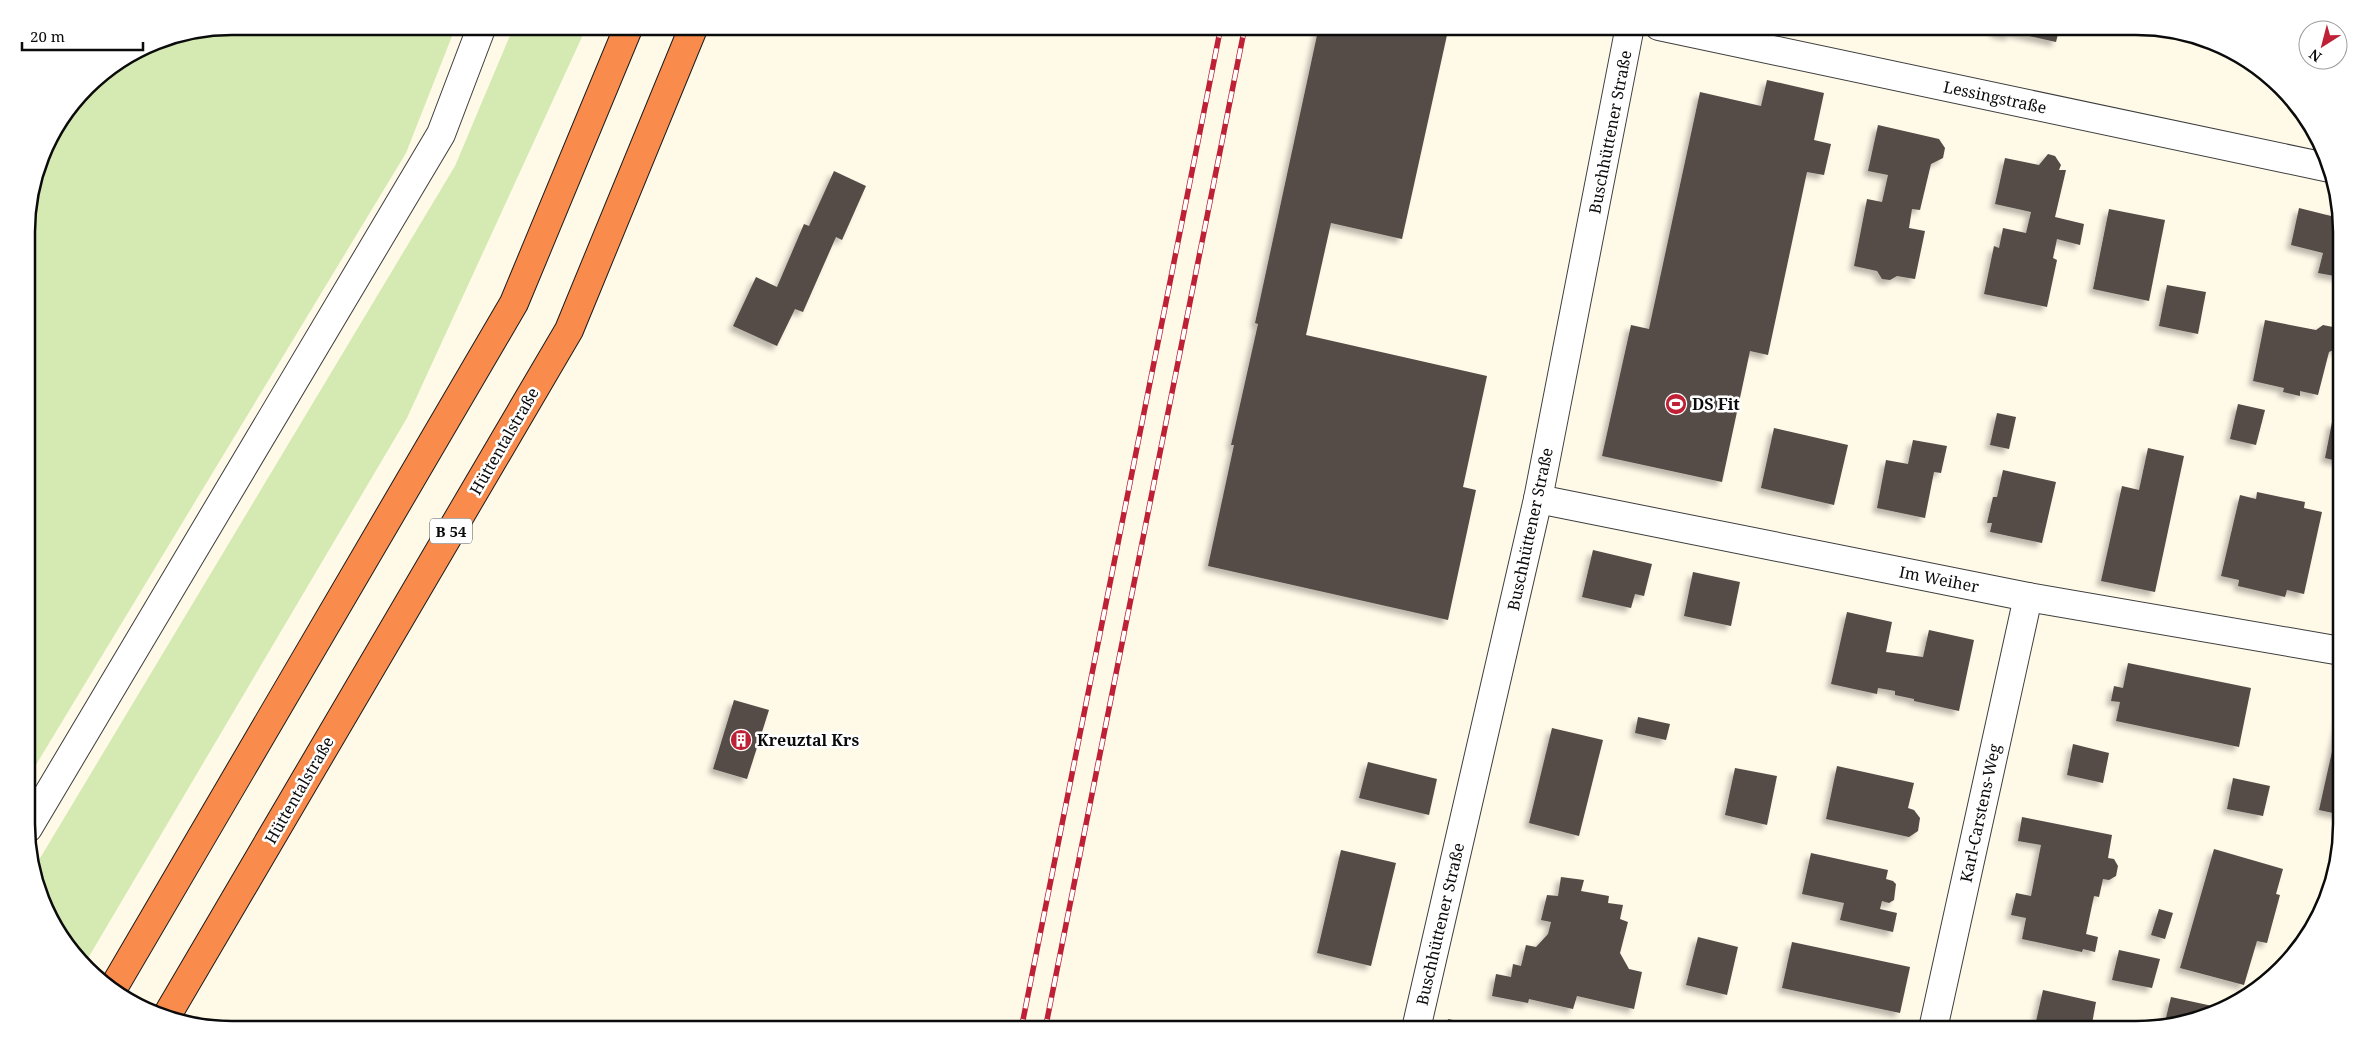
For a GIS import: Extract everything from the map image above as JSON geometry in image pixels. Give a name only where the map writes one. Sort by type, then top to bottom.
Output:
[{"type":"highway","points":[[116,983],[514,303],[625,35]]},
{"type":"highway","name":"Hüttentalstraße","points":[[169,1011],[568,330],[690,35]]},
{"type":"street","points":[[35,816],[441,134],[479,35]]},
{"type":"street","name":"Buschhüttener Straße","points":[[1418,1021],[1538,499],[1628,35]]},
{"type":"street","name":"Lessingstraße","points":[[1702,35],[2322,166]]},
{"type":"street","name":"Im Weiher","points":[[1538,499],[2028,597],[2333,650]]},
{"type":"street","name":"Karl-Carstens-Weg","points":[[1935,1021],[2028,597]]},
{"type":"green space","points":[[219,35],[452,35],[406,153],[35,766],[35,219],[45,169],[61,134],[84,102],[102,84],[134,61],[169,45]]},
{"type":"green space","points":[[510,35],[583,35],[407,418],[88,958],[68,933],[55,911],[45,887],[39,860],[455,166]]},
{"type":"building","points":[[1317,35],[1447,35],[1402,239],[1331,223],[1306,335],[1487,376],[1463,487],[1476,490],[1448,620],[1208,566],[1234,445],[1231,445],[1258,324],[1255,323]]},
{"type":"building","points":[[2024,35],[2058,35],[2056,42]]},
{"type":"building","points":[[1767,80],[1824,93],[1814,140],[1831,144],[1824,175],[1807,172],[1768,355],[1750,351],[1722,482],[1602,456],[1631,325],[1649,329],[1700,92],[1761,106]]},
{"type":"building","points":[[1878,125],[1939,139],[1945,148],[1943,158],[1931,164],[1920,210],[1912,209],[1909,228],[1925,231],[1915,279],[1897,276],[1890,280],[1882,279],[1877,271],[1854,266],[1867,199],[1882,202],[1888,175],[1868,171]]},
{"type":"building","points":[[2048,154],[2055,156],[2061,165],[2059,170],[2066,170],[2055,217],[2084,224],[2080,245],[2057,239],[2053,258],[2057,260],[2047,307],[1984,294],[1994,246],[1999,248],[2003,228],[2026,233],[2031,212],[1995,204],[2005,158],[2039,165]]},
{"type":"building","points":[[834,171],[866,186],[842,240],[836,237],[803,312],[795,309],[777,346],[733,326],[756,277],[777,287],[804,224],[809,226]]},
{"type":"building","points":[[2299,208],[2331,216],[2332,212],[2333,276],[2318,273],[2323,253],[2291,245]]},
{"type":"building","points":[[2109,209],[2165,220],[2149,301],[2093,289]]},
{"type":"building","points":[[2167,285],[2206,292],[2198,334],[2159,326]]},
{"type":"building","points":[[2265,320],[2316,330],[2323,325],[2333,327],[2333,350],[2329,352],[2318,395],[2300,391],[2300,396],[2283,392],[2284,388],[2253,381]]},
{"type":"building","points":[[2238,404],[2265,410],[2256,445],[2230,439]]},
{"type":"building","points":[[1997,413],[2016,417],[2009,449],[1990,445]]},
{"type":"building","points":[[2332,422],[2333,460],[2325,458]]},
{"type":"building","points":[[1774,428],[1848,445],[1834,505],[1761,488]]},
{"type":"building","points":[[1913,440],[1947,446],[1941,473],[1934,472],[1925,518],[1877,508],[1886,460],[1908,464]]},
{"type":"building","points":[[2148,448],[2184,456],[2155,592],[2101,581],[2122,486],[2139,490]]},
{"type":"building","points":[[2003,470],[2056,482],[2042,543],[1990,532],[1992,523],[1987,523],[1993,497],[1997,497]]},
{"type":"building","points":[[2257,492],[2305,502],[2304,508],[2322,512],[2304,594],[2287,590],[2285,597],[2238,586],[2239,580],[2221,576],[2240,495],[2256,499]]},
{"type":"building","points":[[1593,550],[1652,564],[1644,596],[1635,594],[1631,608],[1582,597]]},
{"type":"building","points":[[1693,572],[1740,582],[1731,626],[1684,616]]},
{"type":"building","points":[[1847,612],[1892,622],[1886,652],[1923,657],[1929,630],[1974,640],[1959,711],[1914,701],[1914,699],[1895,695],[1895,691],[1878,688],[1877,694],[1831,684]]},
{"type":"building","points":[[2128,663],[2251,688],[2239,747],[2116,721],[2120,702],[2111,701],[2114,686],[2123,688]]},
{"type":"building","name":"Kreuztal Krs","points":[[734,700],[769,710],[747,779],[713,769]]},
{"type":"building","points":[[1638,717],[1670,724],[1666,740],[1635,733]]},
{"type":"building","points":[[1552,728],[1603,740],[1579,836],[1529,823]]},
{"type":"building","points":[[2073,744],[2109,753],[2103,783],[2067,775]]},
{"type":"building","points":[[2333,747],[2333,813],[2319,810]]},
{"type":"building","points":[[1368,762],[1437,779],[1429,815],[1359,798]]},
{"type":"building","points":[[1837,766],[1914,783],[1908,808],[1914,810],[1920,818],[1918,831],[1909,837],[1826,819]]},
{"type":"building","points":[[1735,768],[1777,776],[1767,825],[1725,815]]},
{"type":"building","points":[[2233,778],[2270,786],[2263,816],[2227,809]]},
{"type":"building","points":[[2022,817],[2112,835],[2108,858],[2114,859],[2118,866],[2116,876],[2109,880],[2103,879],[2099,897],[2094,896],[2086,934],[2098,937],[2095,952],[2083,949],[2082,952],[2022,939],[2026,918],[2011,915],[2016,893],[2031,896],[2041,845],[2018,841]]},
{"type":"building","points":[[2214,849],[2283,869],[2276,894],[2280,895],[2267,943],[2257,941],[2244,985],[2180,968]]},
{"type":"building","points":[[1341,850],[1396,863],[1371,966],[1317,953]]},
{"type":"building","points":[[1811,853],[1888,870],[1886,879],[1896,884],[1894,900],[1889,903],[1882,901],[1880,909],[1897,913],[1893,932],[1840,920],[1844,903],[1802,894]]},
{"type":"building","points":[[1561,877],[1584,880],[1581,891],[1609,896],[1608,903],[1623,905],[1620,919],[1628,922],[1620,953],[1629,969],[1642,972],[1634,1009],[1577,996],[1573,1009],[1529,999],[1528,1003],[1492,996],[1496,974],[1511,977],[1513,964],[1521,966],[1526,945],[1536,947],[1548,934],[1551,922],[1541,920],[1547,895],[1558,896]]},
{"type":"building","points":[[2159,909],[2173,913],[2165,939],[2151,935]]},
{"type":"building","points":[[1698,937],[1738,947],[1727,995],[1686,985]]},
{"type":"building","points":[[1792,942],[1910,967],[1900,1013],[1782,988]]},
{"type":"building","points":[[2119,950],[2160,959],[2152,988],[2112,980]]},
{"type":"building","points":[[2043,990],[2096,1002],[2092,1021],[2036,1021]]},
{"type":"building","points":[[2171,997],[2211,1006],[2199,1011],[2166,1018]]},
{"type":"railway","points":[[1023,1021],[1219,35]]},
{"type":"railway","points":[[1047,1021],[1243,35]]},
{"type":"place","name":"DS Fit","points":[[1676,404]]},
{"type":"place","name":"Kreuztal Krs","points":[[741,740]]}]
